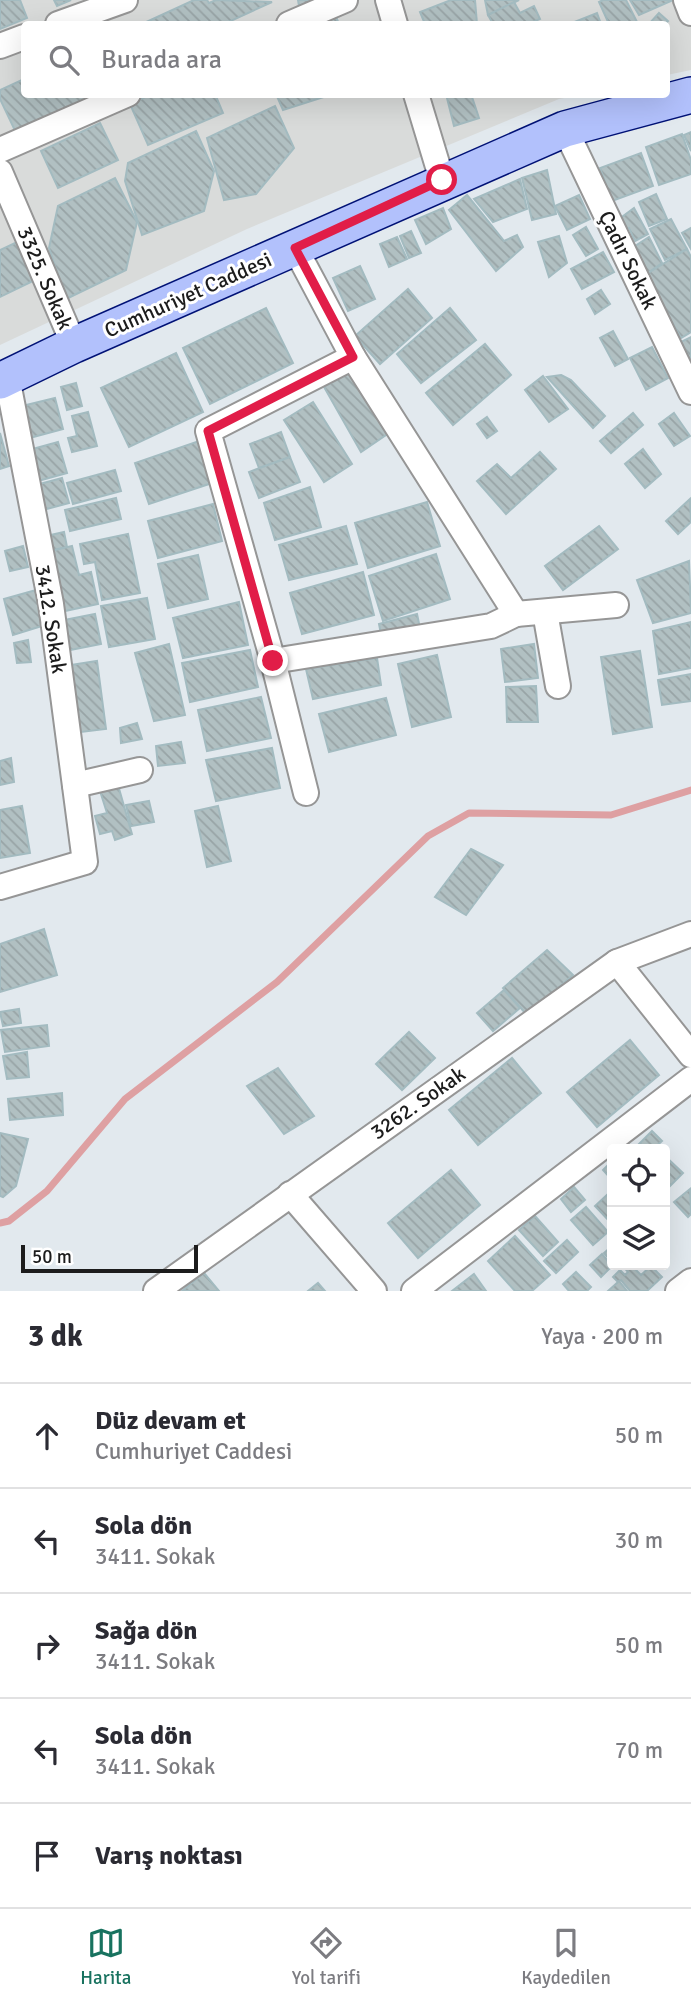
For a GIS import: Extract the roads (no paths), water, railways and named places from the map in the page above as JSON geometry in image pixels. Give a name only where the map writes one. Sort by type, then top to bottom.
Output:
[{"type":"main road","name":"Cumhuriyet Caddesi","points":[[4,379],[442,180],[565,128],[691,95]]},
{"type":"street","points":[[66,21],[125,0]]},
{"type":"street","points":[[296,21],[345,0]]},
{"type":"street","points":[[388,0],[394,21]]},
{"type":"street","points":[[685,0],[691,13]]},
{"type":"street","points":[[0,46],[21,38]]},
{"type":"street","points":[[0,150],[119,98]]},
{"type":"street","points":[[417,98],[442,180]]},
{"type":"street","name":"Çadır Sokak","points":[[565,128],[691,392]]},
{"type":"street","name":"3325. Sokak","points":[[0,172],[74,345]]},
{"type":"street","points":[[295,248],[353,357],[516,614]]},
{"type":"street","points":[[306,793],[273,661],[208,431],[353,357]]},
{"type":"street","name":"3412. Sokak","points":[[0,887],[85,862],[51,604],[4,379]]},
{"type":"street","points":[[273,661],[491,626],[516,614],[615,605]]},
{"type":"street","points":[[545,612],[558,686]]},
{"type":"street","points":[[75,785],[141,771]]},
{"type":"street","name":"3262. Sokak","points":[[156,1291],[617,962],[691,934]]},
{"type":"street","points":[[617,962],[691,1055]]},
{"type":"street","points":[[414,1291],[691,1079]]},
{"type":"street","points":[[290,1194],[374,1291]]},
{"type":"street","points":[[678,1291],[691,1281]]},
{"type":"waterway","points":[[0,1223],[9,1221],[47,1191],[125,1099],[277,982],[428,836],[469,813],[611,815],[691,790]]}]
